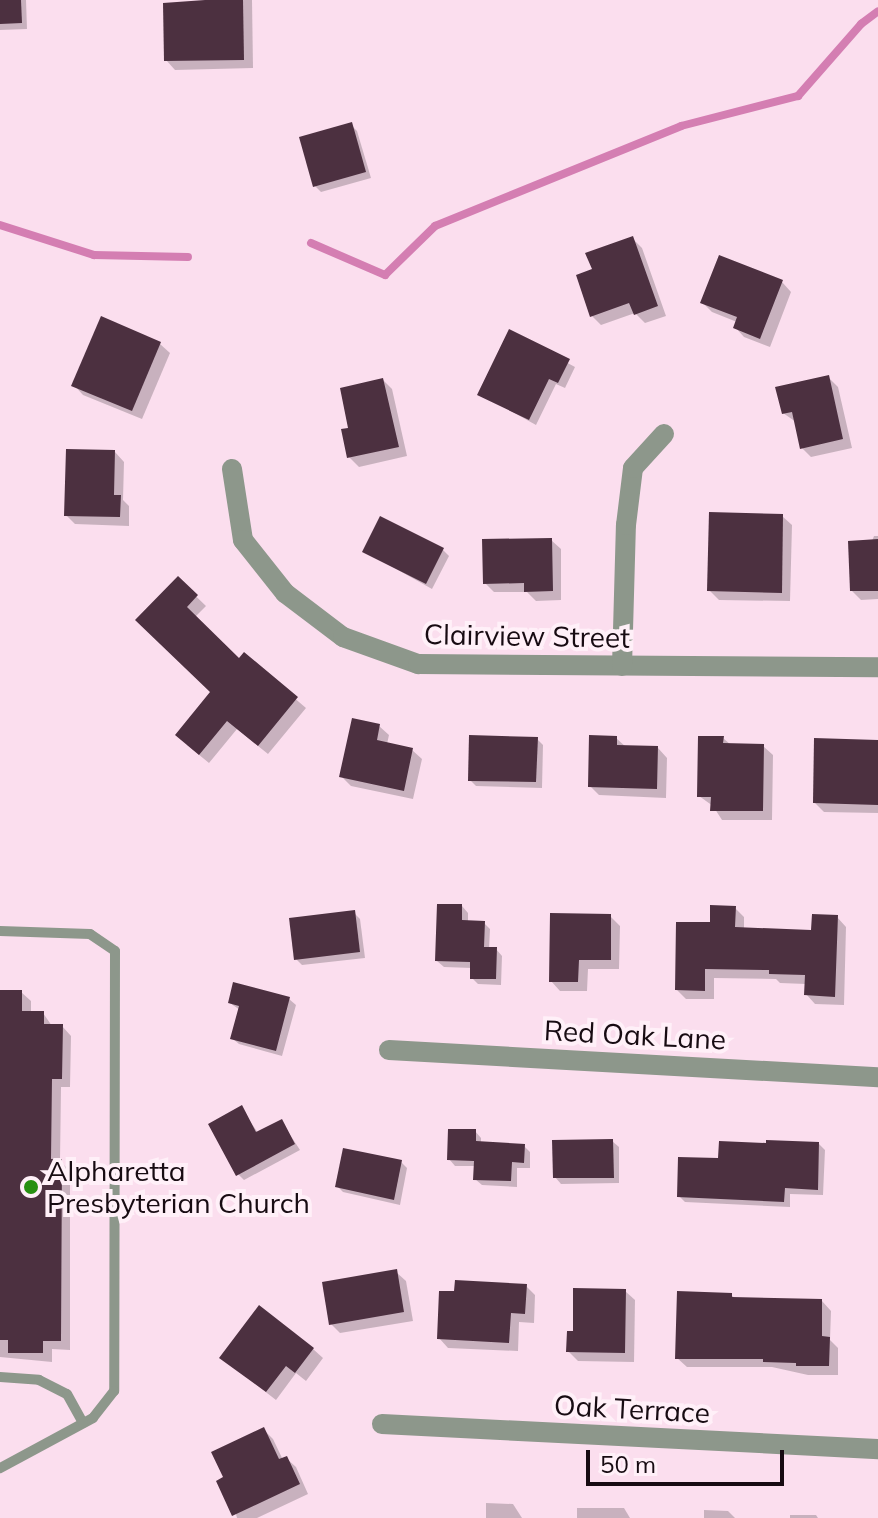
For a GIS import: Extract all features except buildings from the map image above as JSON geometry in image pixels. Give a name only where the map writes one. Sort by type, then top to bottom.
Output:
[{"type":"street","points":[[622,666],[626,525],[633,468],[664,434]]},
{"type":"street","name":"Clairview Street","points":[[232,469],[243,540],[285,593],[343,637],[418,664],[878,667]]},
{"type":"street","name":"Red Oak Lane","points":[[389,1050],[878,1077]]},
{"type":"street","name":"Oak Terrace","points":[[382,1424],[878,1449]]},
{"type":"lane","points":[[0,931],[90,934],[115,951],[114,1391],[93,1418],[0,1468]]},
{"type":"lane","points":[[0,1377],[39,1380],[67,1394],[83,1423]]},
{"type":"waterway","points":[[311,243],[385,275],[435,226],[681,126],[798,96],[861,24],[878,11]]},
{"type":"waterway","points":[[0,225],[94,255],[188,257]]},
{"type":"place","name":"Alpharetta Presbyterian Church","points":[[31,1187]]}]
